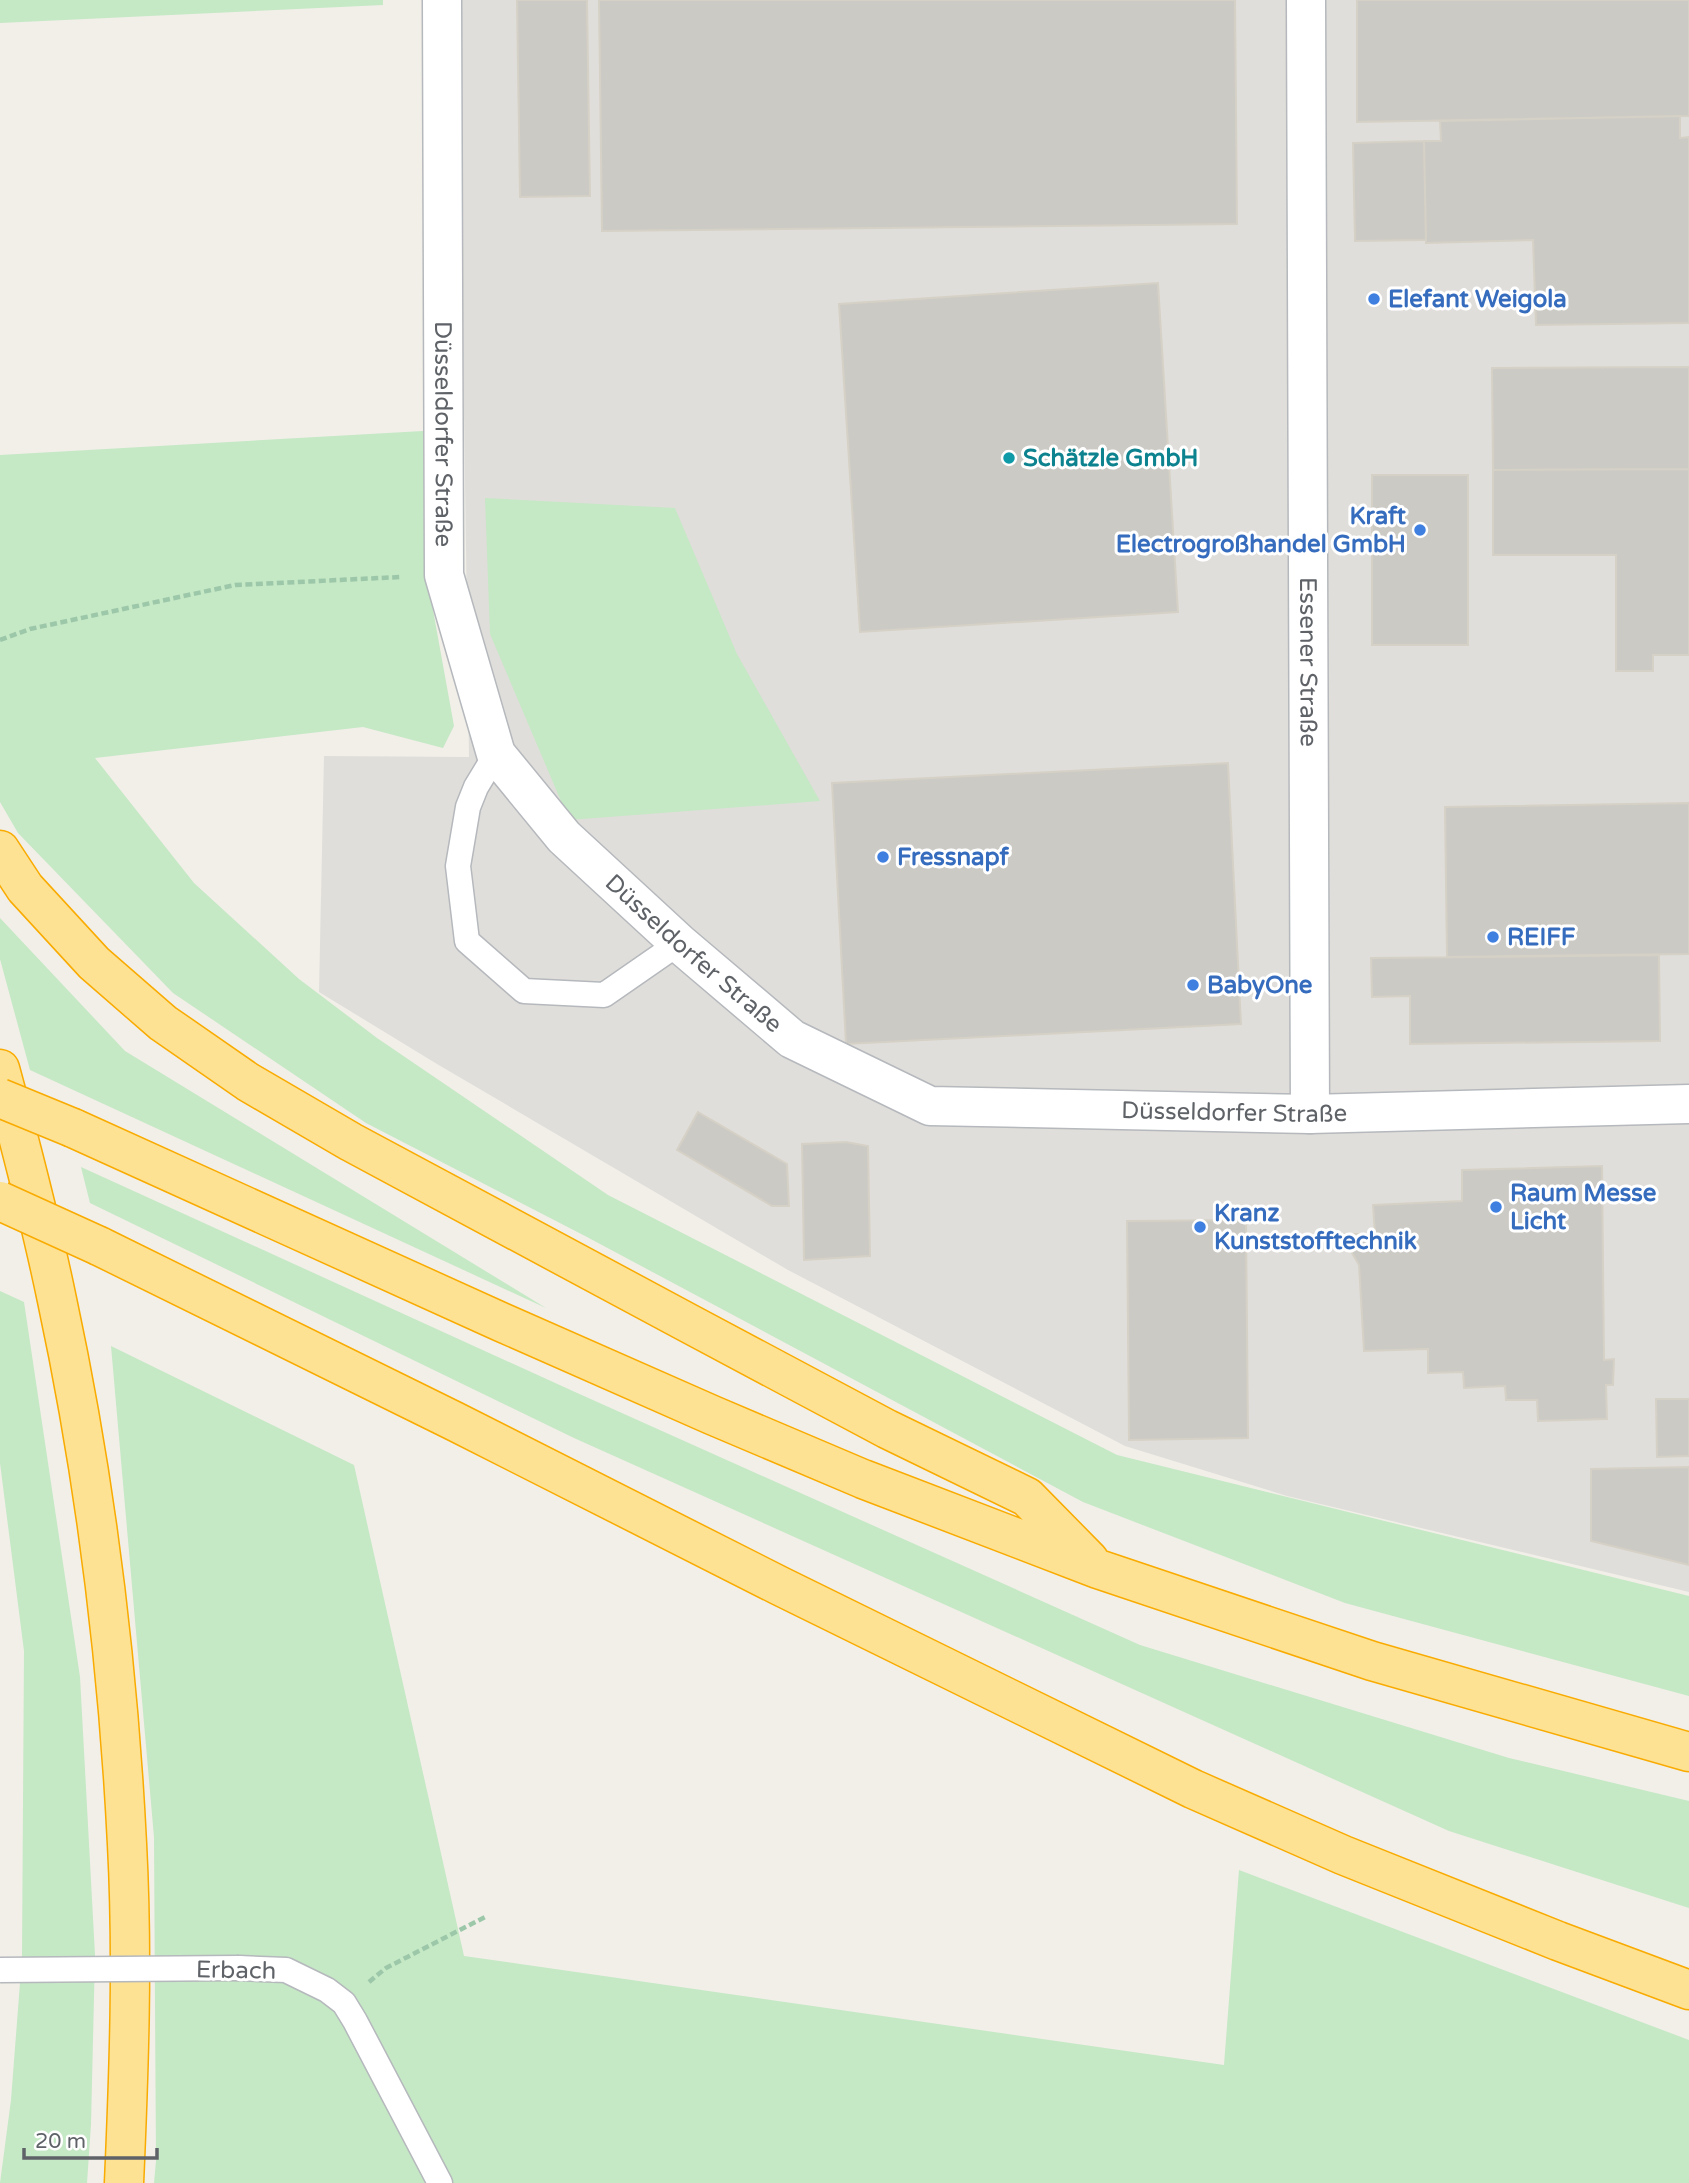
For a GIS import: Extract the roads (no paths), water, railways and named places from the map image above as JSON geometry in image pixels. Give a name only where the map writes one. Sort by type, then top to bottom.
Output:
[{"type":"highway","points":[[0,850],[25,888],[94,963],[163,1023],[248,1082],[351,1142],[887,1429],[1027,1497],[1098,1569]]},
{"type":"highway","points":[[0,1069],[57,1301],[98,1533],[122,1757],[127,1846],[131,2000],[124,2183]]},
{"type":"highway","points":[[0,1098],[73,1128],[712,1416],[876,1484],[1098,1569],[1372,1661],[1689,1752]]},
{"type":"highway","points":[[0,1201],[99,1246],[454,1421],[1193,1790],[1343,1855],[1689,1990]]},
{"type":"street","name":"Düsseldorfer Straße","points":[[442,0],[444,575],[496,754],[565,837],[679,943],[792,1039],[930,1106],[1310,1114],[1689,1104]]},
{"type":"street","name":"Essener Straße","points":[[1306,0],[1310,1114]]},
{"type":"lane","points":[[496,754],[468,807],[458,866],[467,942],[524,991],[604,995],[679,943]]},
{"type":"lane","name":"Erbach","points":[[0,1970],[286,1970],[327,1990],[344,2003],[440,2183]]},
{"type":"place","name":"Elefant Weigola","points":[[1374,299]]},
{"type":"place","name":"Schätzle GmbH","points":[[1009,458]]},
{"type":"place","name":"Kraft Electrogroßhandel GmbH","points":[[1420,530]]},
{"type":"place","name":"Fressnapf","points":[[883,857]]},
{"type":"place","name":"REIFF","points":[[1493,937]]},
{"type":"place","name":"BabyOne","points":[[1193,985]]},
{"type":"place","name":"Raum Messe Licht","points":[[1496,1207]]},
{"type":"place","name":"Kranz Kunststofftechnik","points":[[1200,1227]]}]
